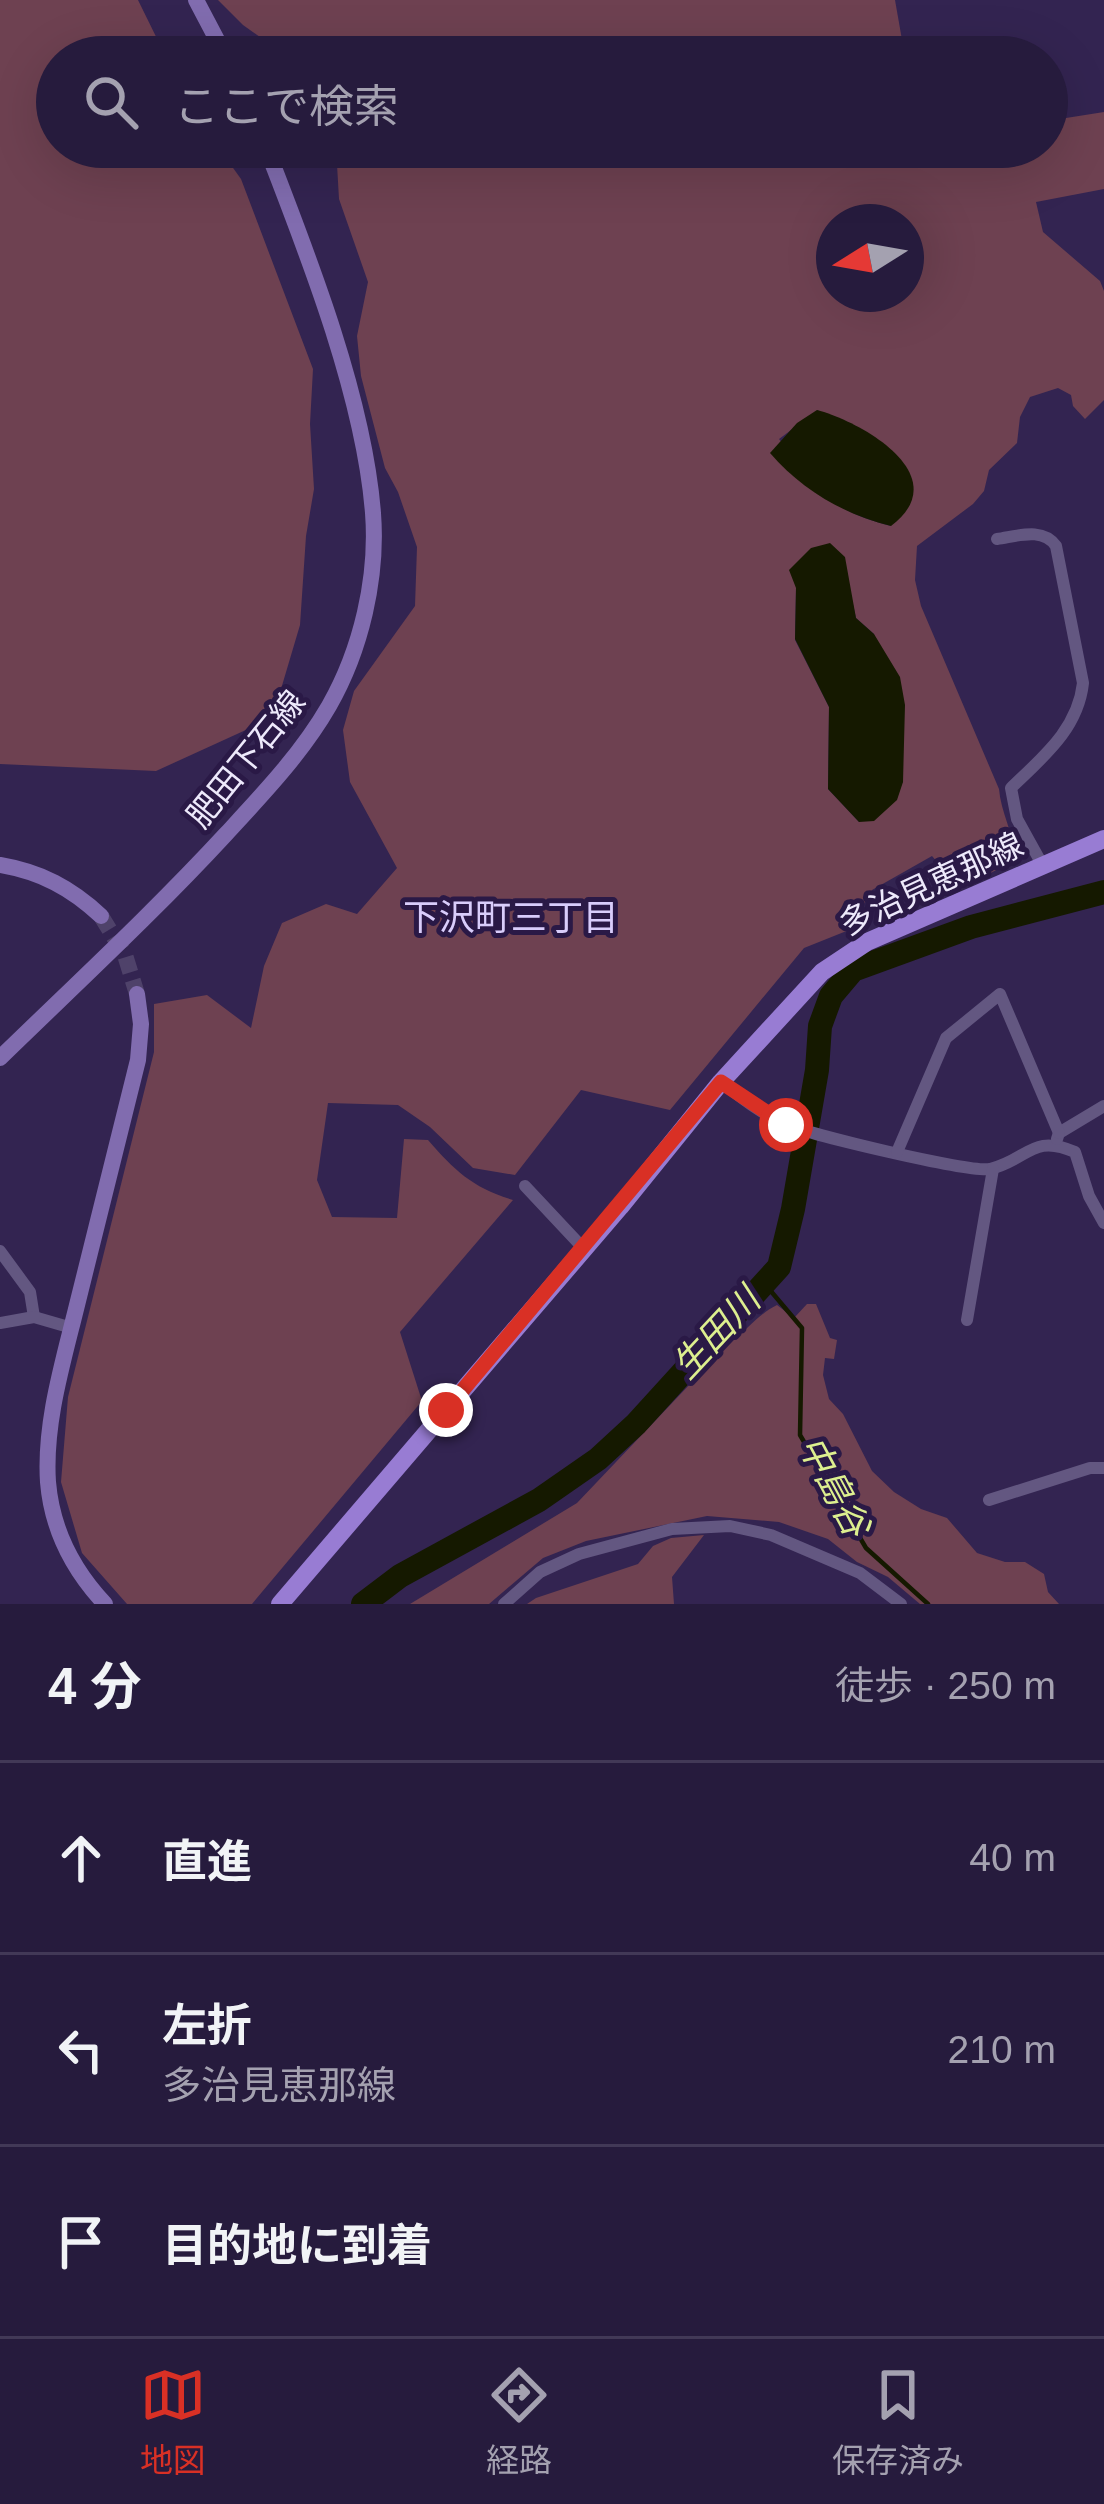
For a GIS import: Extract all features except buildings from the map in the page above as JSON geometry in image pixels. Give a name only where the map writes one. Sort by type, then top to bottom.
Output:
[{"type":"main road","points":[[196,0],[215,36]]},
{"type":"main road","name":"肥田下石線","points":[[0,1058],[181,883],[266,790],[329,706],[356,644],[371,567],[373,516],[366,466],[317,284],[274,168]]},
{"type":"main road","name":"多治見恵那線","points":[[280,1604],[721,1082],[810,984],[867,942],[1104,839]]},
{"type":"main road","points":[[0,865],[39,873],[77,893],[101,916]]},
{"type":"main road","points":[[105,1604],[82,1580],[67,1554],[49,1485],[52,1423],[138,1060],[137,994]]},
{"type":"street","points":[[998,539],[1039,534],[1056,546],[1084,682],[1081,703],[1064,734],[1011,788],[1017,819],[1043,866]]},
{"type":"street","points":[[897,1152],[946,1038],[1000,994],[1058,1138],[1075,1152],[1102,1218]]},
{"type":"street","points":[[721,1082],[786,1125],[952,1166],[993,1168],[1058,1138],[1104,1106]]},
{"type":"street","points":[[967,1320],[993,1168]]},
{"type":"street","points":[[526,1186],[584,1249]]},
{"type":"street","points":[[0,1251],[30,1292],[34,1317]]},
{"type":"street","points":[[0,1323],[34,1317],[72,1328]]},
{"type":"street","points":[[989,1500],[1090,1468],[1104,1468]]},
{"type":"street","points":[[504,1604],[540,1572],[579,1554],[672,1529],[730,1526],[771,1535],[860,1573],[902,1604]]},
{"type":"shaded area","points":[[0,0],[138,0],[156,36],[36,36],[36,168],[233,168],[241,179],[313,369],[314,489],[300,625],[281,689],[248,729],[156,771],[0,764]]},
{"type":"shaded area","points":[[218,0],[895,0],[901,36],[258,36]]},
{"type":"shaded area","points":[[1104,112],[1104,189],[1036,202],[1043,232],[1100,281],[1104,291],[1104,400],[1085,419],[1073,406],[1071,395],[1058,388],[1030,397],[1020,417],[1017,443],[989,470],[984,491],[917,546],[915,580],[921,606],[999,789],[1013,861],[972,883],[951,878],[932,856],[872,890],[849,930],[804,948],[670,1110],[581,1090],[515,1175],[473,1168],[430,1127],[398,1105],[328,1103],[317,1180],[332,1217],[397,1218],[404,1139],[428,1140],[466,1177],[513,1200],[400,1332],[422,1401],[252,1604],[127,1604],[82,1553],[61,1482],[68,1397],[154,1052],[154,1004],[207,995],[251,1028],[264,966],[282,923],[326,904],[357,914],[397,868],[350,782],[343,730],[354,691],[415,606],[417,547],[385,468],[361,376],[357,336],[368,282],[339,199],[337,168],[1068,168],[1068,118]],"holes":[[[818,410],[891,526],[851,512],[825,495],[779,439]],[[796,588],[850,591],[856,618],[874,634],[903,782],[859,822],[828,789],[829,707],[795,640]]]},
{"type":"shaded area","points":[[817,410],[879,439],[909,471],[914,489],[908,507],[891,526],[824,499],[770,453],[797,423]]},
{"type":"shaded area","points":[[830,543],[845,557],[856,618],[874,634],[900,677],[905,705],[903,782],[897,800],[874,821],[859,822],[828,789],[829,707],[795,639],[796,588],[789,570],[811,548]]},
{"type":"shaded area","points":[[807,1304],[816,1304],[830,1338],[837,1340],[834,1359],[825,1358],[823,1375],[829,1399],[843,1414],[872,1471],[921,1509],[947,1518],[977,1553],[1005,1562],[1025,1562],[1044,1574],[1048,1592],[1059,1604],[920,1604],[828,1539],[779,1522],[707,1516],[586,1541],[543,1558],[489,1604],[410,1604],[577,1503],[730,1342],[777,1305],[794,1318]]},
{"type":"shaded area","points":[[704,1535],[672,1577],[674,1604],[527,1604],[638,1564],[653,1546],[671,1538]]},
{"type":"waterway","name":"生田川","points":[[363,1604],[400,1576],[539,1500],[598,1459],[636,1424],[779,1267],[817,1070],[820,1026],[831,996],[853,970],[971,927],[1104,892]]},
{"type":"waterway","name":"中島谷","points":[[764,1283],[802,1328],[800,1435],[866,1548],[928,1604]]},
{"type":"tunnel","points":[[101,916],[125,955],[137,994]]},
{"type":"district","name":"下沢町三丁目","points":[[511,917]]},
{"type":"route","points":[[446,1410],[721,1082],[786,1125]]}]
